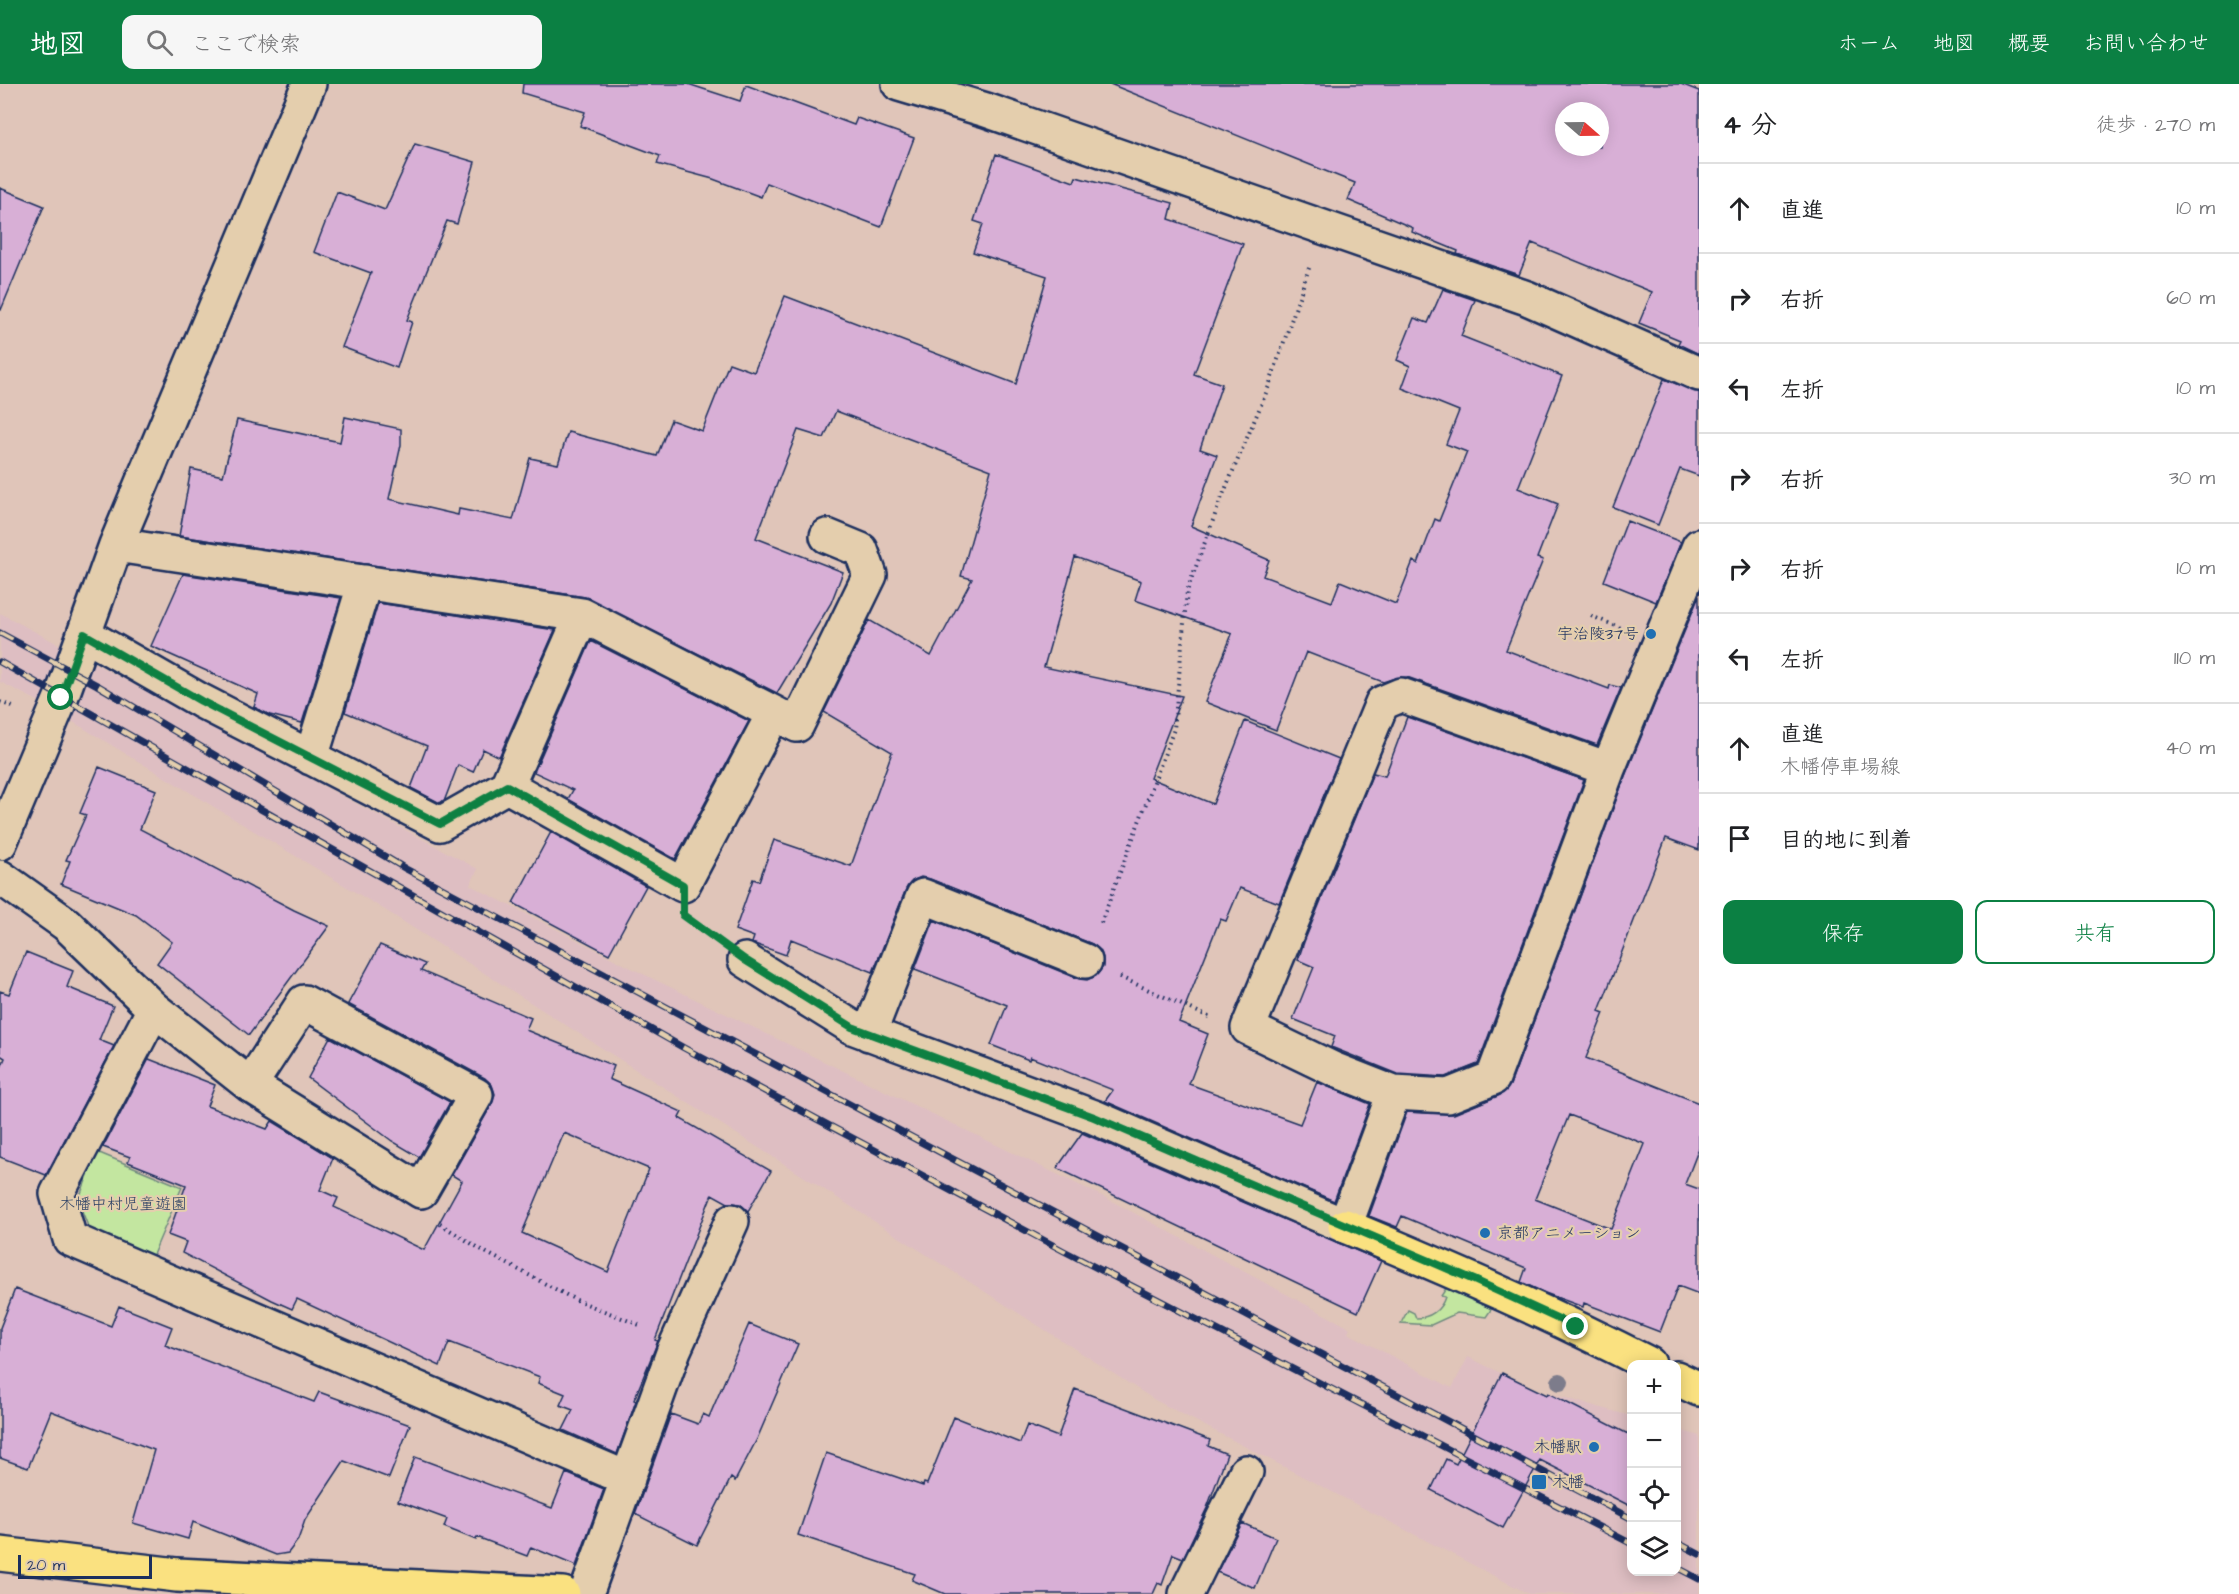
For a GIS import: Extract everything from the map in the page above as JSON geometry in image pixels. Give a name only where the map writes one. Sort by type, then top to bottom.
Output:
[{"type":"main road","points":[[1345,1226],[1484,1284],[1640,1360]]},
{"type":"main road","points":[[1681,1380],[1699,1389]]},
{"type":"main road","points":[[0,1554],[177,1575],[563,1594]]},
{"type":"street","points":[[0,843],[61,698],[116,545],[309,84]]},
{"type":"street","points":[[899,84],[986,110],[1527,298],[1699,374]]},
{"type":"street","points":[[116,545],[582,615],[797,725],[870,575],[861,550],[827,536]]},
{"type":"street","points":[[1608,768],[1401,695],[1382,703],[1248,1028],[1334,1069],[1394,1093],[1448,1096],[1494,1078],[1608,768],[1699,546]]},
{"type":"street","points":[[311,758],[365,582]]},
{"type":"street","points":[[84,634],[201,701],[440,824],[507,786],[582,615]]},
{"type":"street","points":[[507,786],[683,885],[774,713]]},
{"type":"street","points":[[0,877],[66,924],[154,1009],[250,1085],[421,1191],[476,1095],[304,1002],[250,1085]]},
{"type":"street","points":[[869,1034],[923,896],[1085,961]]},
{"type":"street","points":[[745,960],[852,1027],[1094,1117],[1345,1226],[1394,1093]]},
{"type":"street","points":[[154,1009],[57,1194],[70,1239],[628,1479]]},
{"type":"street","points":[[586,1594],[678,1341],[732,1221]]},
{"type":"street","points":[[1186,1594],[1246,1472]]},
{"type":"path","points":[[1248,1028],[1232,1027],[1085,961],[1132,846],[1174,729],[1187,591],[1219,504],[1269,386],[1316,250],[1318,227]]},
{"type":"path","points":[[683,885],[683,915],[745,960]]},
{"type":"path","points":[[421,1191],[442,1226],[487,1253],[574,1299],[678,1341]]},
{"type":"shaded area","points":[[0,613],[478,869],[470,885],[639,972],[1104,1197],[1350,1328],[1348,1333],[1452,1388],[1468,1357],[1546,1395],[1548,1393],[1627,1415],[1627,1576],[1681,1576],[1681,1430],[1699,1436],[1699,1594],[1529,1594],[1155,1400],[385,910],[40,702],[0,682]]},
{"type":"green space","name":"木幡中村児童遊園","points":[[97,1152],[182,1187],[152,1257],[90,1231],[78,1201]]},
{"type":"green space","points":[[1447,1287],[1492,1308],[1486,1317],[1457,1313],[1431,1325],[1401,1323],[1408,1310],[1414,1313],[1416,1318],[1426,1317],[1434,1312],[1441,1306],[1445,1297],[1441,1296]]},
{"type":"building","points":[[523,84],[688,84],[740,101],[746,85],[854,125],[857,118],[914,138],[881,227],[767,183],[761,197],[713,179],[657,164],[660,156],[580,126],[585,112],[522,93]]},
{"type":"building","points":[[1110,84],[1681,84],[1699,91],[1699,354],[1678,344],[1680,340],[1639,323],[1652,292],[1532,243],[1519,275],[1457,254],[1458,251],[1412,232],[1413,228],[1348,200],[1355,183]]},
{"type":"building","points":[[415,144],[475,162],[457,224],[447,221],[407,320],[412,322],[397,368],[342,347],[371,273],[314,252],[337,192],[385,210]]},
{"type":"building","points":[[996,154],[1074,182],[1076,177],[1173,203],[1169,219],[1243,244],[1194,374],[1222,384],[1200,449],[1217,455],[1191,526],[1269,560],[1263,576],[1332,602],[1340,581],[1396,604],[1413,561],[1418,564],[1435,519],[1439,521],[1467,452],[1446,444],[1459,411],[1402,388],[1410,366],[1397,360],[1414,318],[1428,323],[1443,289],[1475,300],[1461,336],[1562,376],[1518,488],[1558,504],[1537,558],[1543,560],[1506,650],[1609,689],[1610,685],[1621,688],[1597,745],[1407,677],[1383,682],[1306,652],[1276,730],[1205,702],[1232,634],[1135,600],[1141,581],[1075,557],[1044,667],[1182,696],[1150,778],[1213,804],[1245,721],[1339,759],[1279,903],[1240,888],[1226,921],[1220,919],[1179,1022],[1208,1034],[1189,1084],[1300,1124],[1317,1082],[1370,1104],[1334,1201],[1105,1101],[1113,1090],[1030,1057],[1029,1060],[991,1045],[1007,1005],[915,969],[934,920],[1079,979],[1087,980],[1096,976],[1103,967],[1100,950],[1092,944],[921,877],[912,881],[906,889],[873,972],[791,939],[786,955],[752,943],[754,937],[735,930],[753,879],[759,881],[774,840],[851,866],[892,752],[824,712],[869,620],[931,656],[972,579],[961,576],[991,470],[836,411],[824,438],[798,430],[756,538],[843,572],[831,603],[777,693],[585,597],[179,536],[191,469],[223,476],[237,420],[340,442],[345,417],[401,429],[401,445],[389,499],[458,515],[459,509],[513,520],[530,458],[558,464],[568,432],[657,456],[671,420],[702,431],[729,363],[754,372],[785,296],[1016,384],[1047,276],[973,252],[983,224],[974,221]]},
{"type":"building","points":[[0,188],[44,206],[1,310],[0,309]]},
{"type":"building","points":[[1664,379],[1699,392],[1699,476],[1680,469],[1658,525],[1613,507]]},
{"type":"building","points":[[1627,521],[1681,542],[1656,602],[1604,581]]},
{"type":"building","points":[[183,574],[341,598],[302,723],[270,715],[254,707],[258,694],[151,646]]},
{"type":"building","points":[[1699,596],[1699,850],[1666,838],[1599,1011],[1604,1013],[1586,1058],[1699,1103],[1699,1148],[1685,1184],[1699,1189],[1699,1294],[1678,1286],[1660,1332],[1584,1303],[1583,1307],[1545,1293],[1521,1282],[1526,1268],[1402,1216],[1397,1227],[1369,1216],[1407,1112],[1454,1114],[1500,1095],[1510,1085],[1625,776]],"holes":[[[1569,1115],[1645,1144],[1611,1229],[1535,1199]]]},
{"type":"building","points":[[378,603],[555,630],[499,757],[483,749],[473,772],[458,765],[445,799],[440,803],[411,788],[427,746],[345,712]]},
{"type":"building","points":[[591,641],[749,721],[675,859],[568,799],[573,790],[534,772]]},
{"type":"building","points":[[1407,717],[1584,780],[1478,1064],[1445,1077],[1398,1074],[1331,1047],[1335,1036],[1293,1019],[1314,967],[1298,960],[1304,942],[1373,773],[1385,776]]},
{"type":"building","points":[[99,767],[156,790],[140,829],[329,926],[249,1035],[157,963],[172,942],[136,915],[61,884],[70,861],[66,860],[86,815],[80,813]]},
{"type":"building","points":[[551,832],[646,886],[609,954],[513,903]]},
{"type":"building","points":[[380,945],[425,964],[421,971],[531,1018],[526,1030],[614,1066],[609,1079],[682,1112],[679,1118],[771,1171],[748,1211],[740,1204],[728,1203],[712,1194],[655,1340],[658,1341],[634,1400],[636,1401],[617,1454],[563,1430],[573,1410],[560,1405],[565,1394],[538,1383],[540,1377],[449,1342],[440,1366],[297,1299],[292,1309],[182,1253],[186,1242],[168,1235],[186,1185],[128,1162],[130,1157],[103,1147],[149,1059],[215,1085],[207,1106],[267,1129],[272,1121],[333,1158],[320,1190],[338,1198],[334,1207],[424,1250],[462,1181],[452,1175],[492,1104],[495,1094],[492,1085],[485,1078],[348,1004]],"holes":[[[564,1133],[649,1169],[608,1272],[522,1233]]]},
{"type":"building","points":[[26,952],[73,971],[67,987],[113,1006],[99,1040],[114,1046],[46,1175],[0,1157],[0,1070],[5,1058],[0,1055],[0,991],[9,994]]},
{"type":"building","points":[[330,1037],[450,1102],[419,1157],[392,1141],[308,1078]]},
{"type":"building","points":[[1082,1133],[1381,1261],[1358,1312],[1057,1168]]},
{"type":"building","points":[[15,1289],[111,1326],[119,1306],[172,1327],[165,1345],[314,1402],[319,1392],[410,1425],[389,1478],[344,1461],[305,1520],[298,1540],[288,1553],[276,1555],[193,1522],[188,1539],[133,1523],[154,1450],[51,1411],[28,1468],[0,1458],[0,1328]]},
{"type":"building","points":[[749,1324],[798,1344],[757,1439],[735,1481],[731,1478],[697,1545],[635,1514],[671,1414],[698,1424],[703,1414],[709,1417]]},
{"type":"building","points":[[1502,1373],[1547,1395],[1548,1393],[1627,1433],[1627,1504],[1540,1460],[1503,1528],[1431,1490],[1446,1459],[1456,1464]]},
{"type":"building","points":[[1075,1389],[1210,1440],[1208,1446],[1227,1454],[1207,1508],[1183,1558],[1173,1554],[1162,1585],[1158,1583],[1153,1594],[945,1594],[912,1580],[915,1574],[798,1535],[826,1453],[923,1486],[924,1483],[927,1484],[954,1417],[1020,1443],[1027,1425],[1058,1437]]},
{"type":"building","points":[[415,1457],[552,1508],[566,1473],[604,1489],[576,1566],[531,1547],[527,1556],[477,1537],[476,1540],[444,1527],[447,1519],[398,1501]]},
{"type":"building","points":[[1242,1523],[1276,1538],[1255,1588],[1217,1572]]},
{"type":"railway","points":[[0,633],[97,685],[406,869],[1627,1516]]},
{"type":"railway","points":[[0,662],[684,1048],[1064,1251],[1627,1541]]},
{"type":"railway","points":[[1681,1545],[1699,1554]]},
{"type":"railway","points":[[1681,1570],[1699,1579]]},
{"type":"place","name":"宇治陵37号","points":[[1651,634]]},
{"type":"place","name":"京都アニメーション","points":[[1485,1233]]},
{"type":"place","name":"木幡駅","points":[[1594,1447]]},
{"type":"place","name":"木幡","points":[[1539,1482]]},
{"type":"route","points":[[61,698],[84,634],[201,701],[440,824],[507,786],[683,885],[683,915],[745,960],[852,1027],[1094,1117],[1474,1280],[1576,1327]]}]
